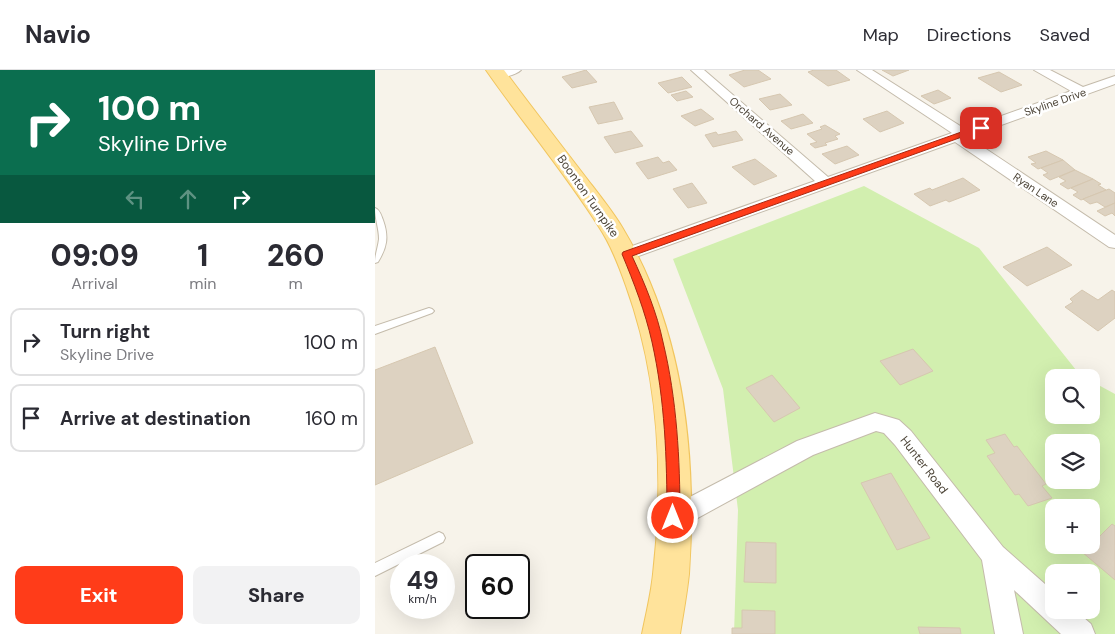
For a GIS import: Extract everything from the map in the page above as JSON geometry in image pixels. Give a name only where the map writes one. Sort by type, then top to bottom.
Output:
[{"type":"main road","name":"Boonton Turnpike","points":[[502,71],[611,227],[627,254],[643,292],[661,358],[668,401],[673,456],[671,575],[661,634]]},
{"type":"street","name":"Orchard Avenue","points":[[697,70],[826,182]]},
{"type":"street","name":"Ryan Lane","points":[[863,70],[1115,243]]},
{"type":"street","points":[[1040,70],[1082,92]]},
{"type":"street","name":"Skyline Drive","points":[[627,254],[1115,80]]},
{"type":"street","name":"Hunter Road","points":[[673,518],[805,448],[875,422],[891,426],[903,438],[994,555],[1081,634]]},
{"type":"street","points":[[994,555],[1009,634]]},
{"type":"lane","points":[[375,210],[384,242],[382,250],[375,260]]},
{"type":"lane","points":[[375,330],[429,311]]},
{"type":"lane","points":[[375,570],[439,538]]},
{"type":"green space","points":[[864,186],[979,248],[1075,369],[1045,369],[1045,424],[1100,424],[1100,386],[1115,394],[1115,634],[734,634],[738,510],[723,389],[673,259]]},
{"type":"building","points":[[586,70],[597,82],[572,88],[562,77]]},
{"type":"building","points":[[745,70],[758,70],[771,79],[744,87],[729,75]]},
{"type":"building","points":[[814,70],[836,70],[850,80],[828,86],[808,72]]},
{"type":"building","points":[[882,70],[909,70],[893,76]]},
{"type":"building","points":[[999,72],[1022,85],[1001,92],[978,78]]},
{"type":"building","points":[[682,77],[692,87],[668,93],[658,83]]},
{"type":"building","points":[[938,90],[951,98],[934,104],[921,96]]},
{"type":"building","points":[[686,91],[693,97],[677,101],[671,95]]},
{"type":"building","points":[[780,94],[792,105],[770,110],[759,99]]},
{"type":"building","points":[[614,102],[623,119],[598,124],[589,107]]},
{"type":"building","points":[[701,109],[714,119],[695,126],[681,116]]},
{"type":"building","points":[[887,111],[904,123],[880,132],[863,119]]},
{"type":"building","points":[[803,114],[813,123],[791,129],[781,121]]},
{"type":"building","points":[[825,125],[840,134],[835,136],[838,139],[825,143],[827,145],[815,148],[810,144],[817,142],[807,134],[822,129],[820,127]]},
{"type":"building","points":[[631,131],[643,146],[615,153],[604,137]]},
{"type":"building","points":[[736,131],[743,140],[713,147],[705,135],[716,132],[718,135]]},
{"type":"building","points":[[847,146],[859,155],[835,164],[822,154]]},
{"type":"building","points":[[1046,151],[1063,160],[1038,169],[1031,164],[1036,163],[1028,157]]},
{"type":"building","points":[[658,157],[663,163],[669,161],[677,170],[648,179],[636,163]]},
{"type":"building","points":[[755,159],[777,176],[754,185],[732,167]]},
{"type":"building","points":[[1063,160],[1075,170],[1050,180],[1043,175],[1048,173],[1041,168]]},
{"type":"building","points":[[1075,170],[1093,179],[1068,189],[1060,184],[1066,181],[1059,177]]},
{"type":"building","points":[[963,178],[980,190],[949,202],[946,200],[930,206],[914,194],[930,188],[932,190]]},
{"type":"building","points":[[1093,179],[1106,190],[1081,200],[1073,195],[1078,192],[1071,188]]},
{"type":"building","points":[[692,183],[707,203],[688,208],[673,189]]},
{"type":"building","points":[[1109,189],[1115,193],[1115,203],[1105,207],[1097,202],[1090,204],[1083,199]]},
{"type":"building","points":[[1115,203],[1115,216],[1112,213],[1105,216],[1097,211]]},
{"type":"building","points":[[1047,247],[1072,265],[1027,286],[1003,267]]},
{"type":"building","points":[[1082,290],[1098,300],[1112,290],[1115,292],[1115,318],[1098,331],[1065,307],[1073,302],[1070,299]]},
{"type":"building","points":[[435,347],[473,443],[375,485],[375,370]]},
{"type":"building","points":[[913,349],[933,371],[900,385],[880,361]]},
{"type":"building","points":[[772,375],[800,408],[774,422],[746,388]]},
{"type":"building","points":[[1005,434],[1014,447],[1017,446],[1045,483],[1042,486],[1052,498],[1028,506],[1019,494],[1015,495],[987,456],[995,453],[986,440]]},
{"type":"building","points":[[891,473],[930,538],[897,550],[861,483]]},
{"type":"building","points":[[1112,524],[1115,526],[1115,580],[1100,567],[1100,564],[1096,564],[1084,554],[1100,554],[1100,536]]},
{"type":"building","points":[[746,542],[776,543],[776,583],[744,582]]},
{"type":"building","points":[[742,610],[775,611],[775,634],[732,634],[732,628],[742,628]]},
{"type":"building","points":[[918,627],[960,628],[961,634],[920,634]]},
{"type":"route","points":[[673,518],[673,456],[668,401],[658,342],[643,292],[627,254],[981,128]]}]
